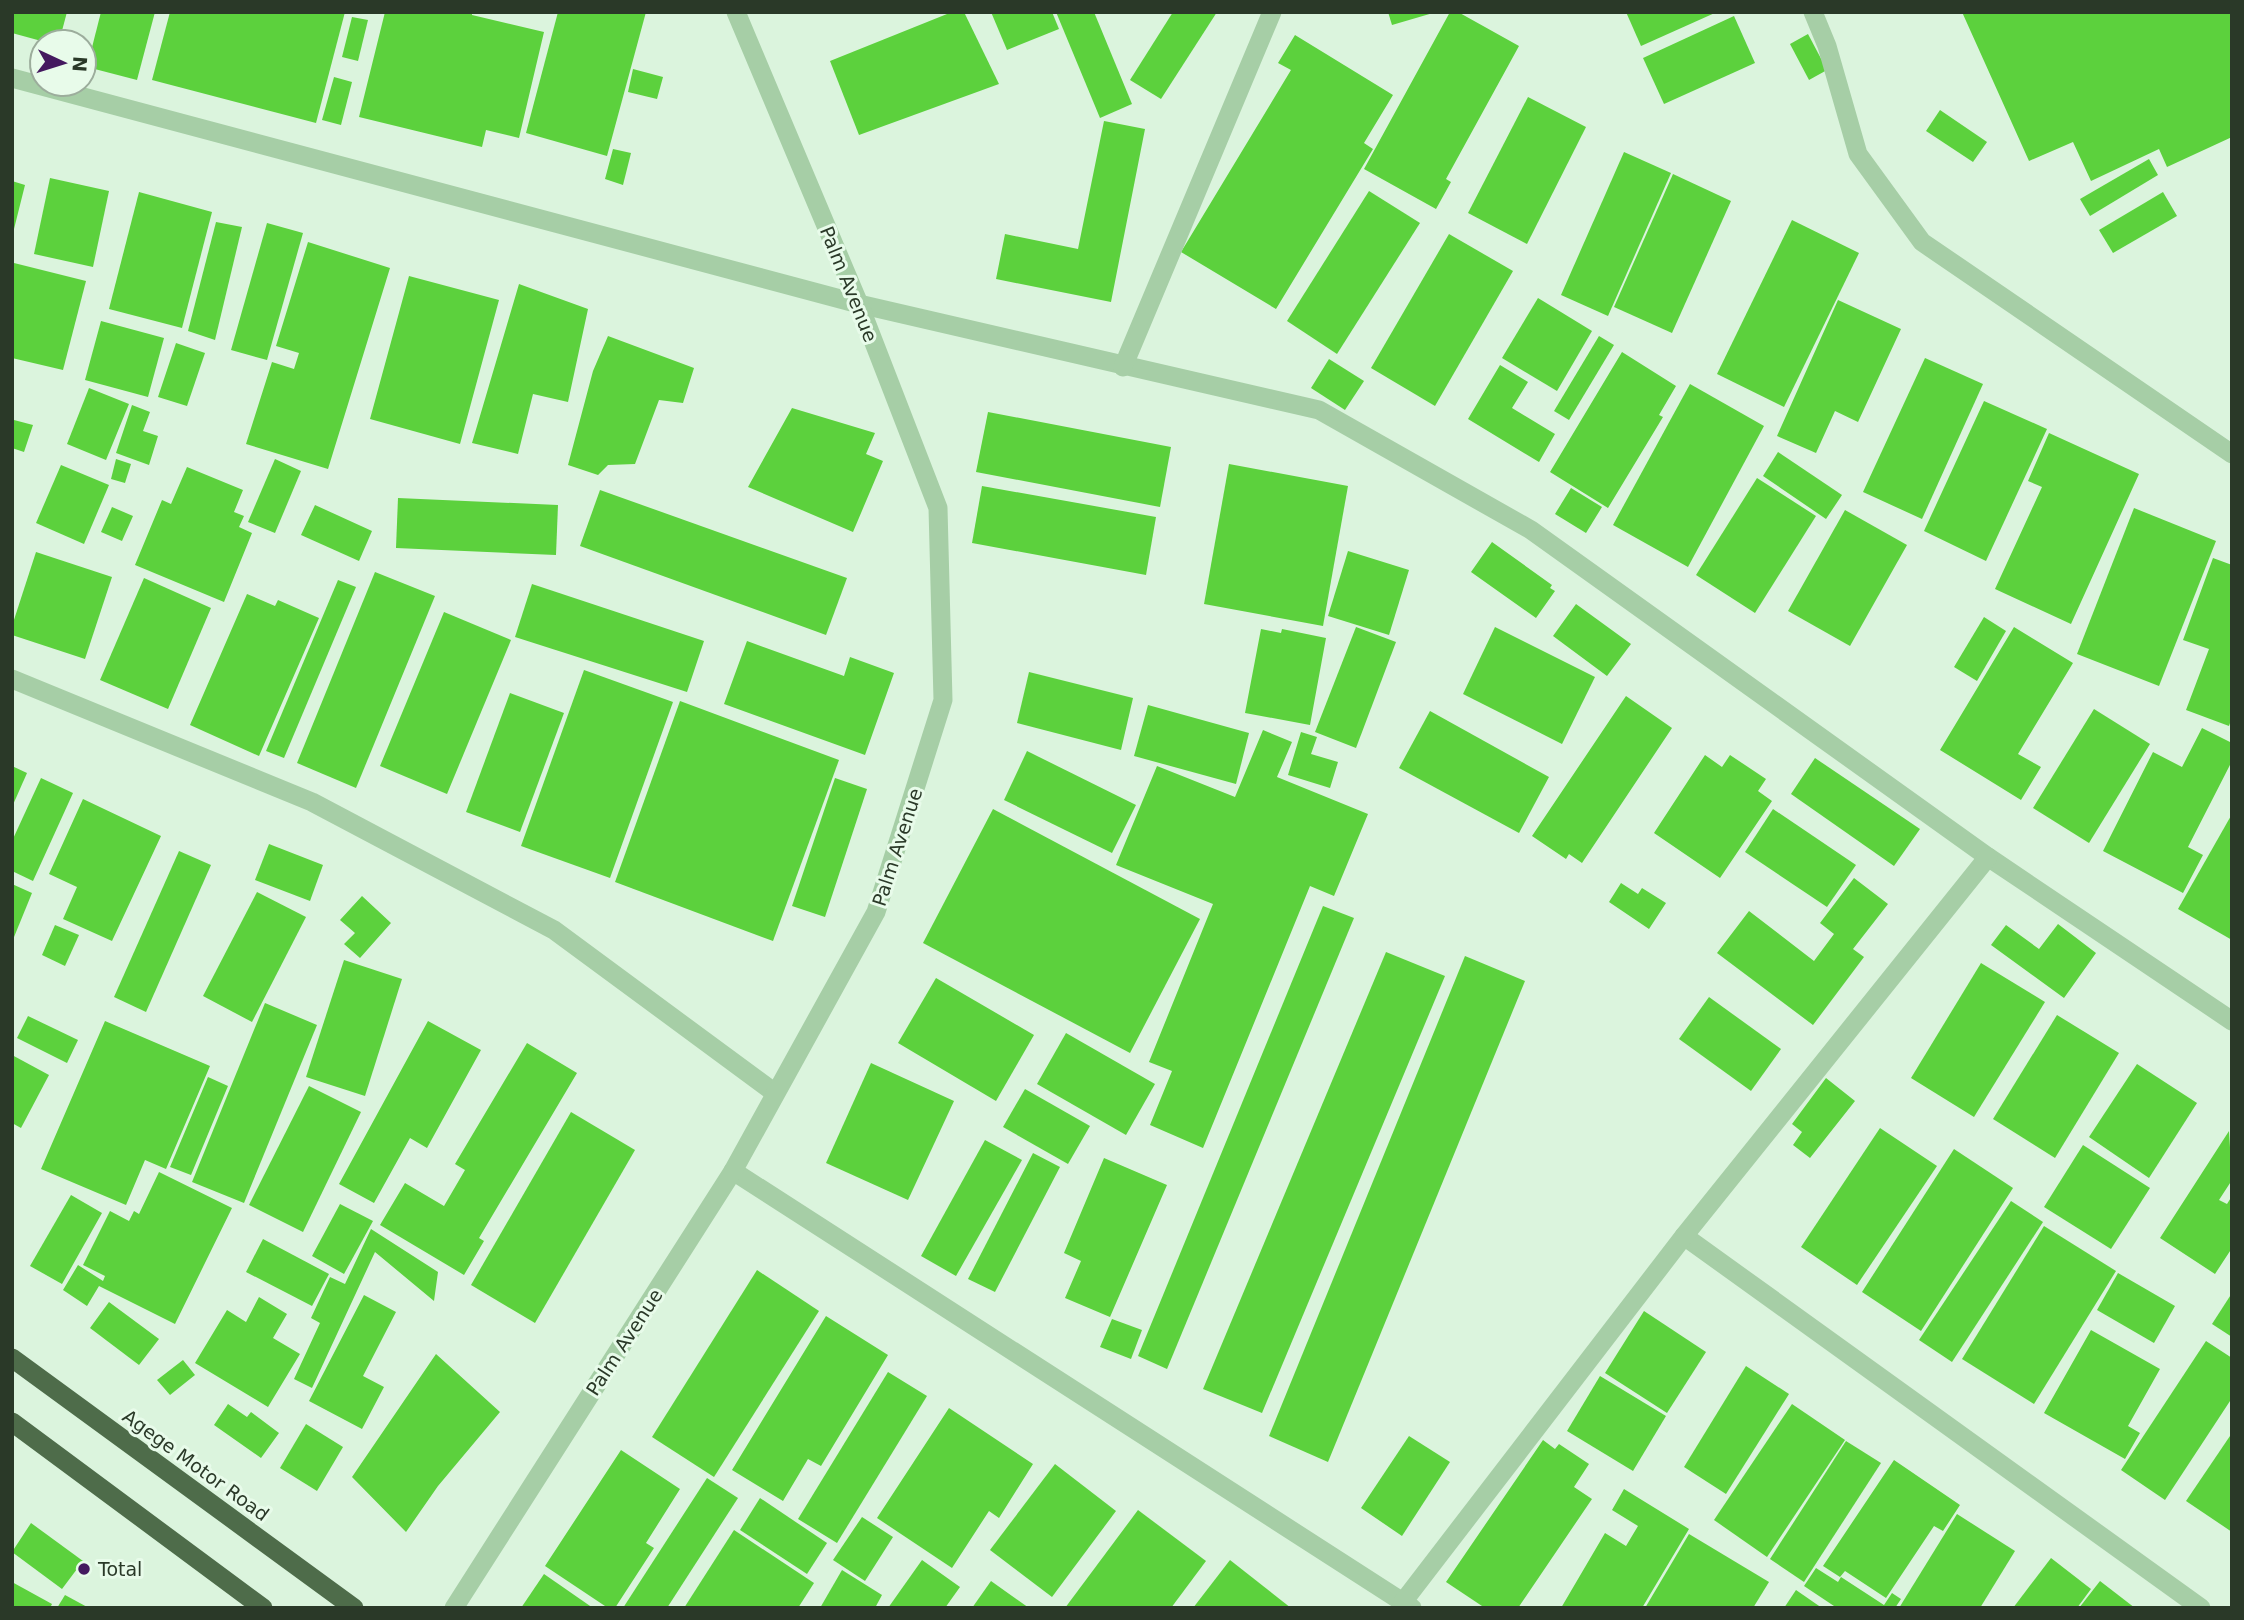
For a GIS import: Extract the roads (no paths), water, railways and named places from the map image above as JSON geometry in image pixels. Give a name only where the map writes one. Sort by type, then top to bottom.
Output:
[{"type":"highway","name":"Agege Motor Road","points":[[12,1358],[354,1608]]},
{"type":"highway","points":[[12,1422],[263,1608]]},
{"type":"street","name":"Palm Avenue","points":[[454,1608],[733,1171],[876,912],[943,700],[939,509],[859,304],[736,12]]},
{"type":"street","points":[[1123,367],[1272,12]]},
{"type":"street","points":[[1813,12],[1827,46],[1858,154],[1922,242],[2232,454]]},
{"type":"street","points":[[12,78],[859,304],[1318,410],[1531,530],[1988,857],[2232,1021]]},
{"type":"street","points":[[12,680],[312,803],[554,930],[775,1093]]},
{"type":"street","points":[[733,1171],[1408,1605],[1684,1236],[1988,857]]},
{"type":"street","points":[[1684,1236],[2202,1608]]},
{"type":"place","name":"Total","points":[[84,1569]]}]
